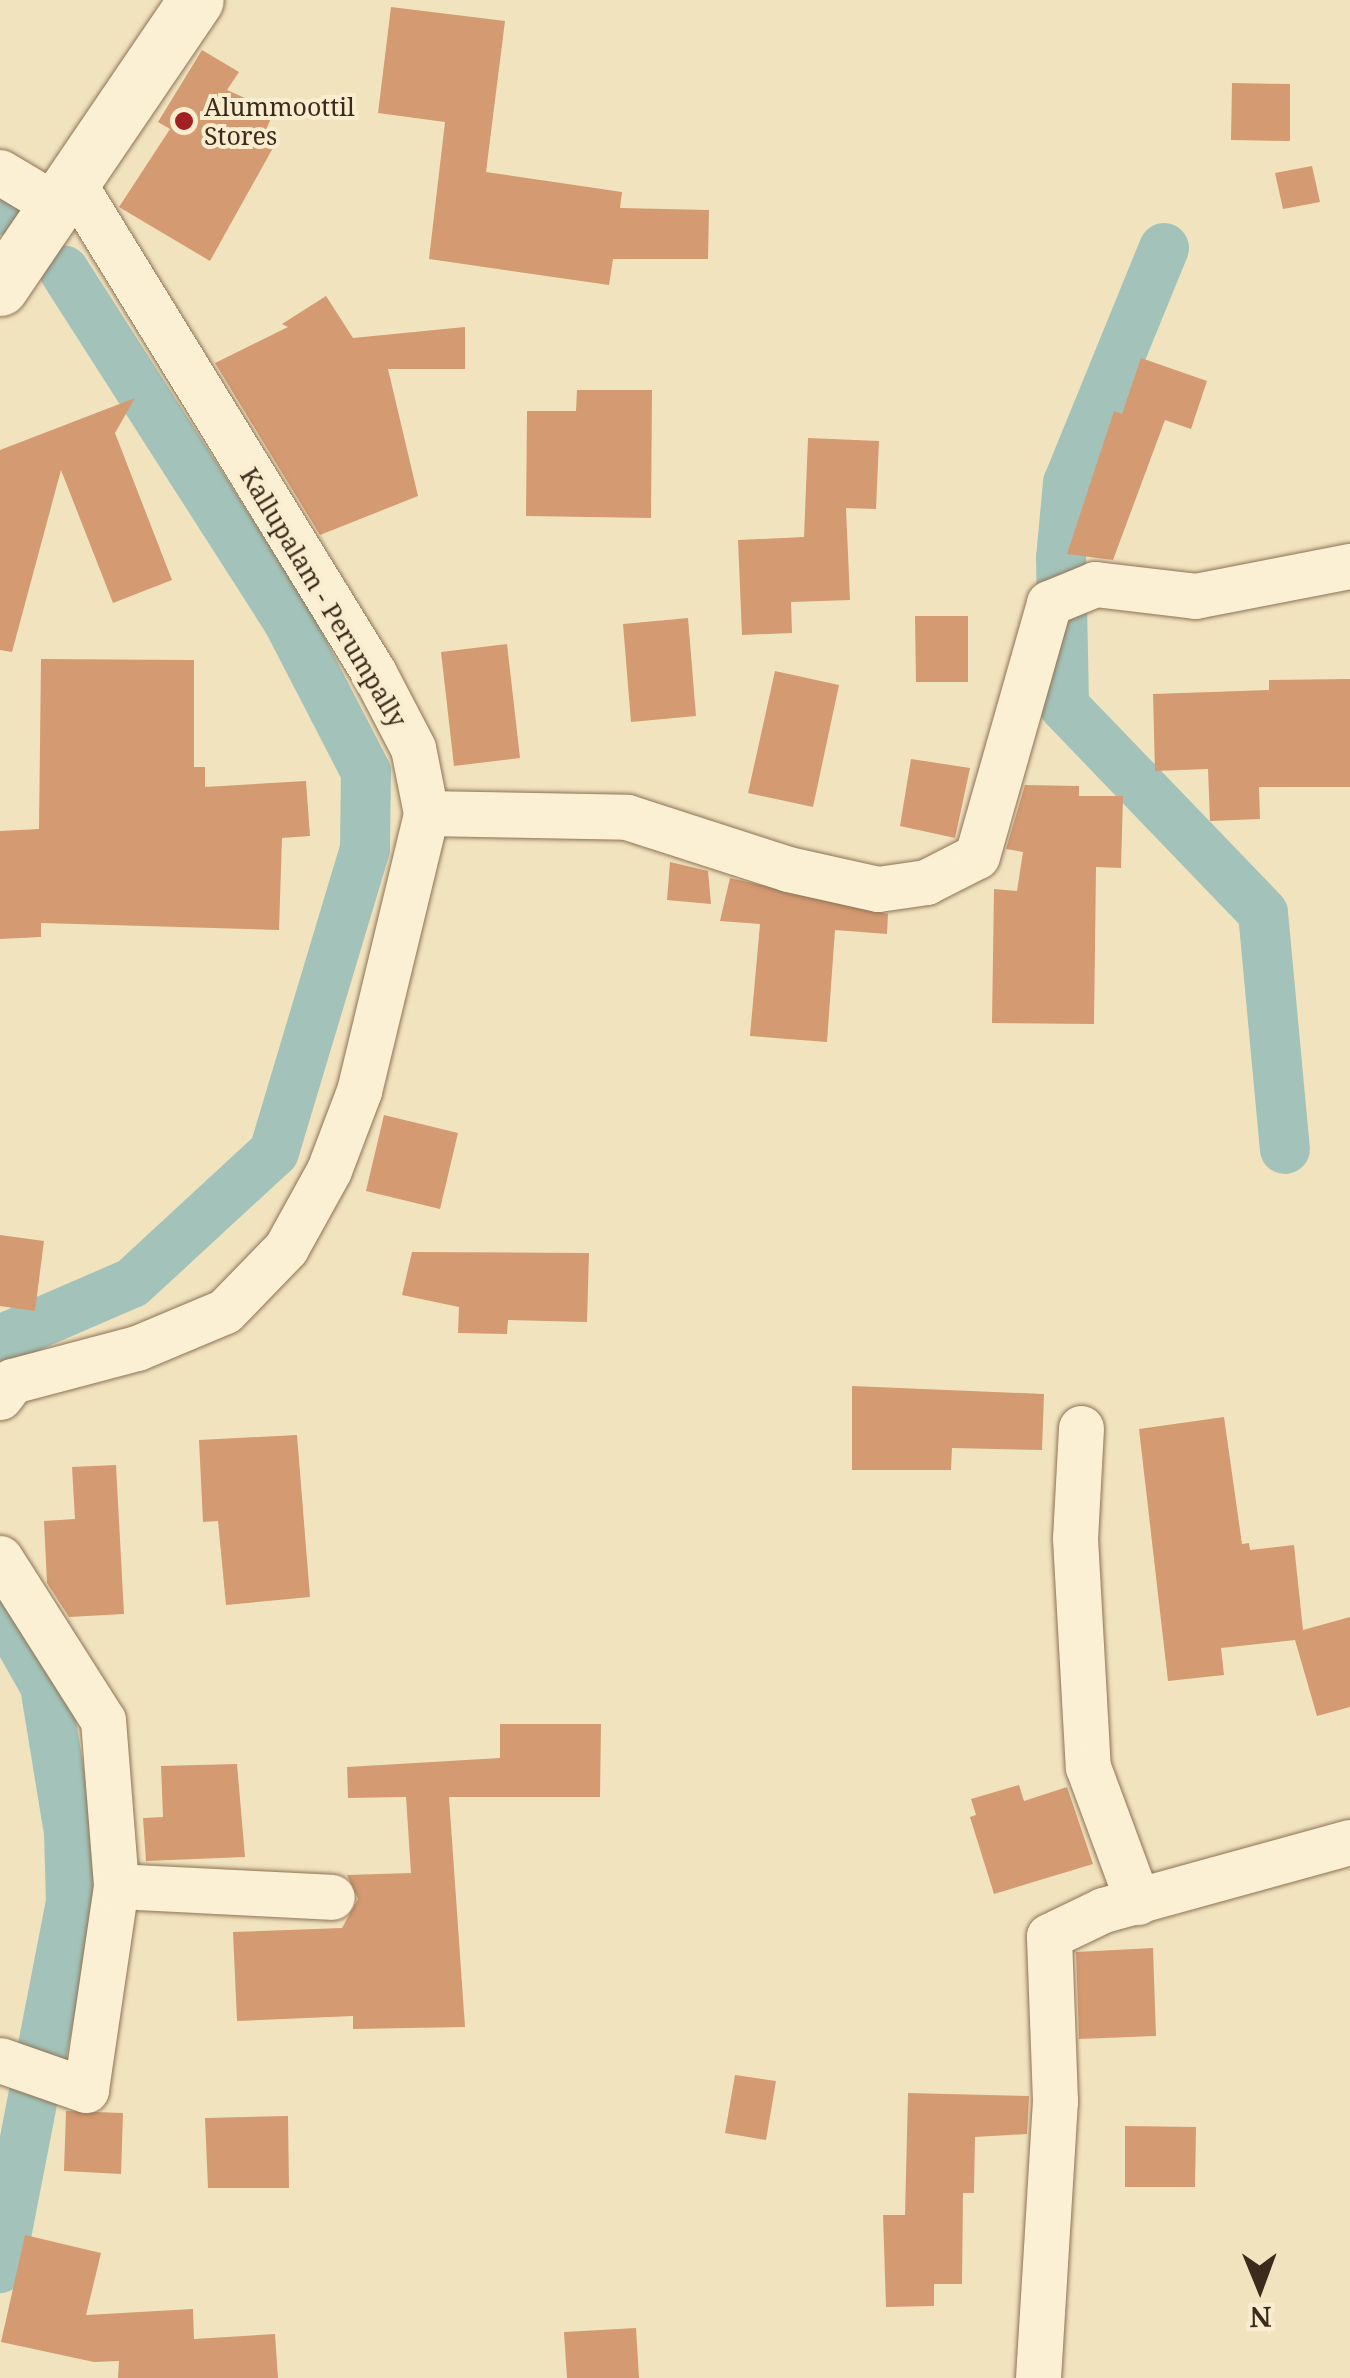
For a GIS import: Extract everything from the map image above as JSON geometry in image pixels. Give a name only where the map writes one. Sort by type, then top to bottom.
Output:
[{"type":"main road","points":[[4,282],[196,0]]},
{"type":"street","points":[[0,172],[60,204]]},
{"type":"street","name":"Kallupalam - Perumpally","points":[[60,204],[374,673],[414,748],[426,813]]},
{"type":"street","points":[[0,1397],[12,1381],[138,1348],[225,1310],[286,1248],[329,1170],[360,1091],[426,813],[627,817],[788,869],[878,889],[926,882],[978,856],[1049,602],[1095,584],[1195,596],[1350,566]]},
{"type":"street","points":[[1081,1428],[1075,1538],[1088,1766],[1138,1902]]},
{"type":"street","points":[[0,1558],[102,1720],[116,1886],[86,2090],[0,2060]]},
{"type":"street","points":[[1038,2378],[1055,2101],[1049,1936],[1138,1902],[1350,1842]]},
{"type":"street","points":[[116,1886],[332,1897]]},
{"type":"building","points":[[391,7],[505,21],[486,172],[622,192],[620,208],[709,210],[708,259],[613,259],[609,285],[429,259],[445,122],[378,113]]},
{"type":"building","points":[[202,50],[239,72],[227,90],[274,111],[265,132],[279,137],[210,261],[119,207],[170,129],[158,122]]},
{"type":"building","points":[[1232,83],[1290,84],[1290,141],[1231,140]]},
{"type":"building","points":[[1312,166],[1320,202],[1283,209],[1275,173]]},
{"type":"building","points":[[326,296],[353,338],[465,327],[465,369],[388,369],[418,496],[320,535],[215,363],[288,327],[282,324]]},
{"type":"building","points":[[1141,358],[1207,381],[1191,429],[1165,420],[1113,560],[1067,554],[1114,411],[1122,414]]},
{"type":"building","points":[[577,390],[652,390],[651,518],[526,516],[527,411],[576,411]]},
{"type":"building","points":[[135,398],[115,433],[172,580],[113,603],[61,470],[12,652],[0,650],[0,450]]},
{"type":"building","points":[[808,438],[879,441],[876,509],[846,508],[850,600],[791,602],[792,633],[742,635],[738,540],[804,537]]},
{"type":"building","points":[[915,616],[968,616],[968,682],[916,682]]},
{"type":"building","points":[[688,618],[696,716],[631,722],[623,624]]},
{"type":"building","points":[[507,644],[520,758],[454,766],[441,652]]},
{"type":"building","points":[[41,659],[194,660],[194,767],[205,767],[205,787],[306,781],[310,836],[282,838],[279,930],[41,923],[41,937],[0,939],[0,831],[39,829]]},
{"type":"building","points":[[775,671],[839,685],[813,807],[748,793]]},
{"type":"building","points":[[1350,679],[1350,787],[1259,787],[1260,819],[1210,821],[1208,769],[1155,771],[1153,694],[1269,690],[1269,680]]},
{"type":"building","points":[[911,759],[970,768],[955,838],[900,826]]},
{"type":"building","points":[[1025,785],[1079,786],[1079,796],[1123,796],[1121,868],[1096,867],[1094,1024],[992,1023],[994,889],[1017,891],[1023,852],[1006,849]]},
{"type":"building","points":[[670,862],[708,871],[711,904],[667,900]]},
{"type":"building","points":[[730,878],[888,914],[887,934],[835,930],[827,1042],[750,1036],[760,924],[720,921]]},
{"type":"building","points":[[384,1115],[458,1133],[440,1209],[366,1191]]},
{"type":"building","points":[[0,1235],[44,1241],[35,1311],[0,1306]]},
{"type":"building","points":[[412,1252],[589,1253],[587,1322],[508,1320],[507,1334],[458,1333],[459,1307],[402,1295]]},
{"type":"building","points":[[852,1386],[1044,1394],[1042,1450],[952,1448],[951,1470],[852,1470]]},
{"type":"building","points":[[1224,1417],[1242,1544],[1249,1543],[1250,1550],[1294,1545],[1303,1630],[1350,1617],[1350,1707],[1317,1716],[1295,1640],[1221,1648],[1224,1675],[1168,1681],[1139,1429]]},
{"type":"building","points":[[297,1435],[310,1597],[226,1605],[218,1521],[203,1522],[199,1440]]},
{"type":"building","points":[[116,1465],[124,1614],[69,1617],[47,1583],[44,1521],[75,1519],[72,1467]]},
{"type":"building","points":[[500,1724],[601,1724],[600,1797],[449,1797],[465,2027],[353,2029],[353,2016],[237,2021],[233,1932],[342,1928],[358,1899],[347,1875],[411,1873],[406,1797],[348,1798],[347,1767],[500,1758]]},
{"type":"building","points":[[237,1764],[245,1857],[146,1861],[143,1818],[163,1817],[161,1766]]},
{"type":"building","points":[[1019,1785],[1024,1801],[1067,1787],[1093,1864],[994,1894],[970,1817],[976,1815],[971,1799]]},
{"type":"building","points":[[1153,1948],[1156,2036],[1079,2039],[1076,1952]]},
{"type":"building","points":[[735,2075],[776,2081],[766,2140],[725,2133]]},
{"type":"building","points":[[908,2093],[1029,2096],[1027,2134],[975,2137],[974,2193],[963,2193],[962,2284],[934,2284],[934,2306],[886,2307],[883,2215],[905,2215]]},
{"type":"building","points":[[66,2111],[123,2113],[121,2174],[64,2171]]},
{"type":"building","points":[[288,2116],[289,2188],[208,2188],[205,2118]]},
{"type":"building","points":[[1125,2126],[1196,2127],[1195,2187],[1125,2187]]},
{"type":"building","points":[[25,2235],[101,2253],[86,2315],[193,2309],[194,2339],[275,2334],[278,2378],[118,2378],[119,2361],[94,2362],[1,2342]]},
{"type":"building","points":[[636,2328],[639,2378],[567,2378],[564,2332]]},
{"type":"waterway","points":[[0,207],[3,210]]},
{"type":"waterway","points":[[1164,248],[1068,483],[1061,558],[1064,706],[1263,913],[1285,1149]]},
{"type":"waterway","points":[[0,1340],[132,1283],[274,1152],[365,849],[366,772],[288,621],[64,271]]},
{"type":"waterway","points":[[0,1606],[45,1686],[69,1832],[71,1902],[0,2268]]},
{"type":"place","name":"Alummoottil Stores","points":[[184,121]]}]
